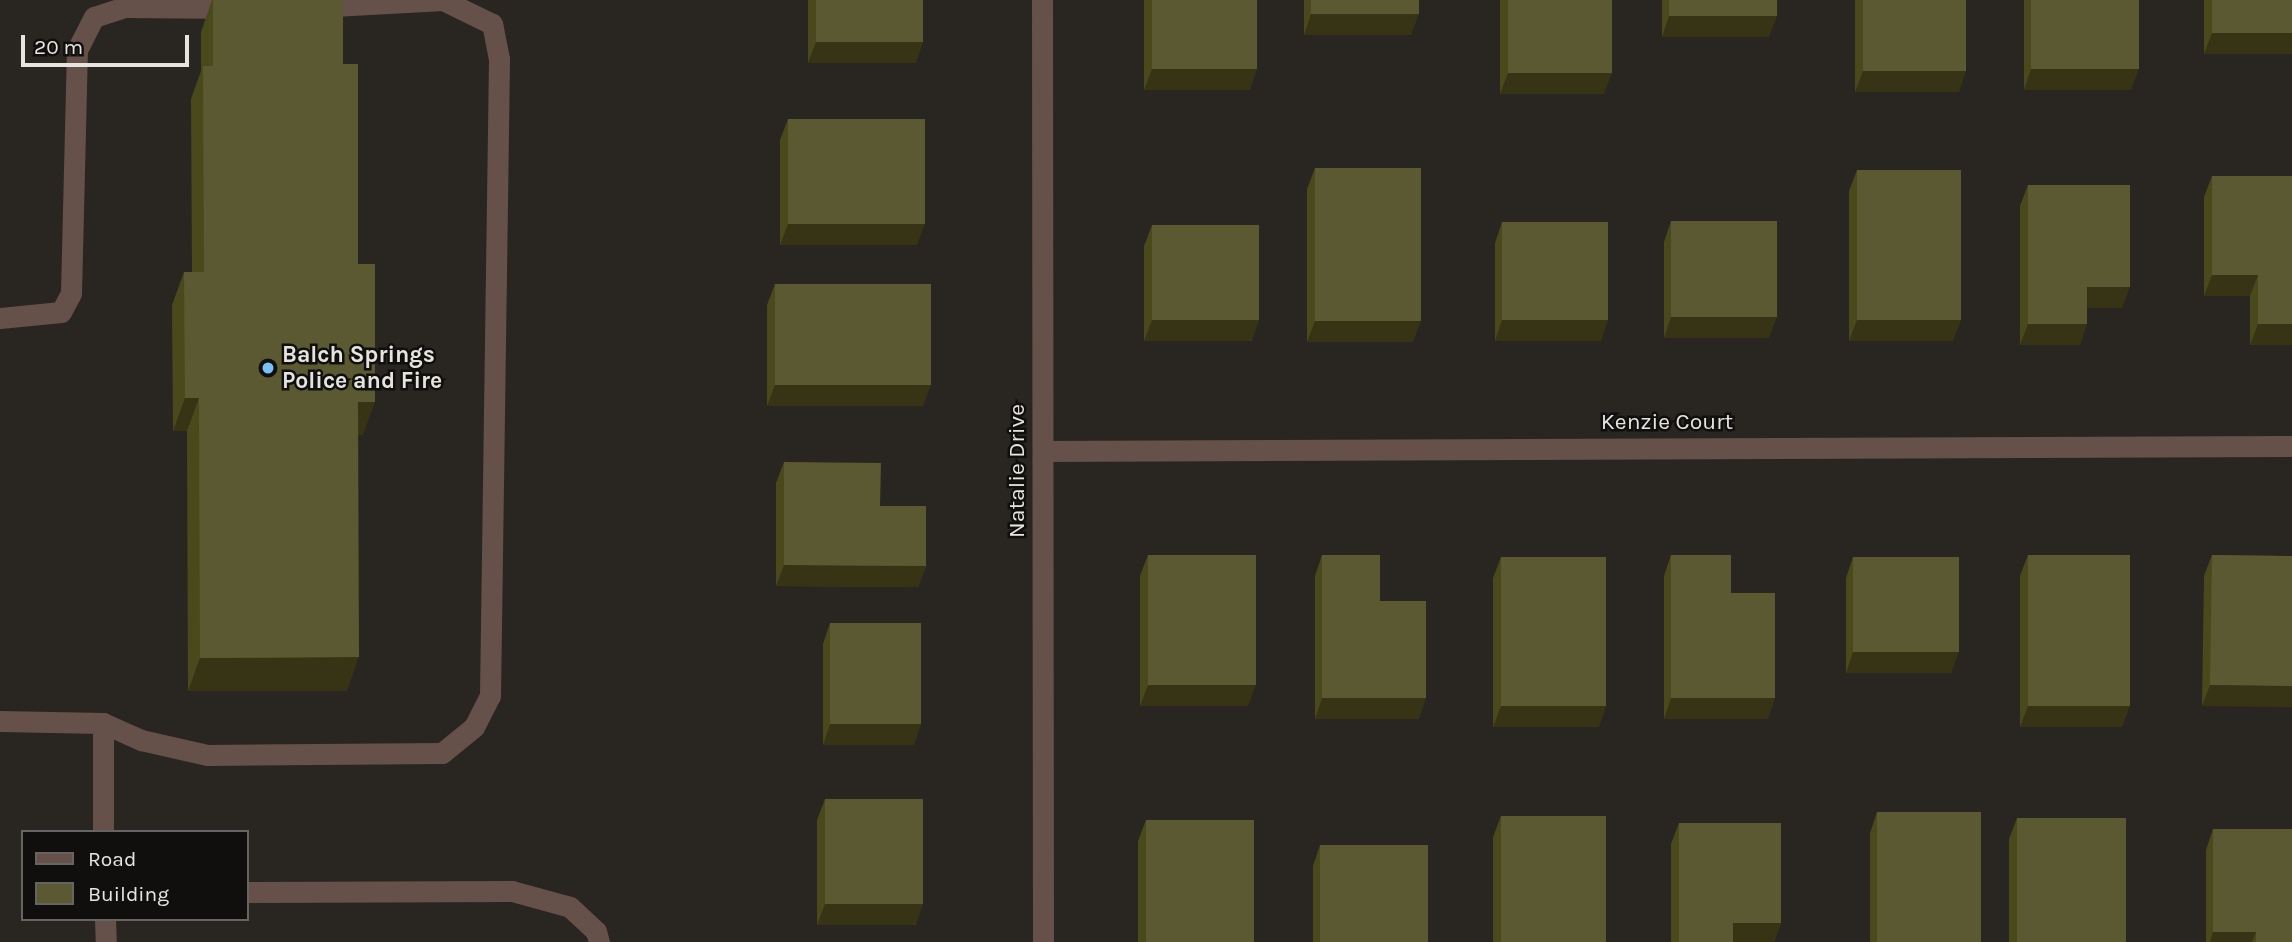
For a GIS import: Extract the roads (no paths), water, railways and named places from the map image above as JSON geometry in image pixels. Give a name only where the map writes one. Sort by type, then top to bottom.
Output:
[{"type":"street","points":[[0,721],[103,723],[141,740],[206,755],[442,753],[474,727],[490,696],[499,59],[492,24],[443,0],[291,7]]},
{"type":"street","name":"Natalie Drive","points":[[1042,0],[1044,942]]},
{"type":"street","points":[[0,318],[61,312],[71,293],[77,50],[94,17],[124,7],[264,7]]},
{"type":"street","name":"Kenzie Court","points":[[1043,450],[2292,446]]},
{"type":"street","points":[[103,723],[103,830]]},
{"type":"street","points":[[248,892],[512,891],[570,907],[596,931],[599,942]]},
{"type":"street","points":[[105,921],[106,942]]},
{"type":"place","name":"Balch Springs Police and Fire","points":[[268,368]]}]
